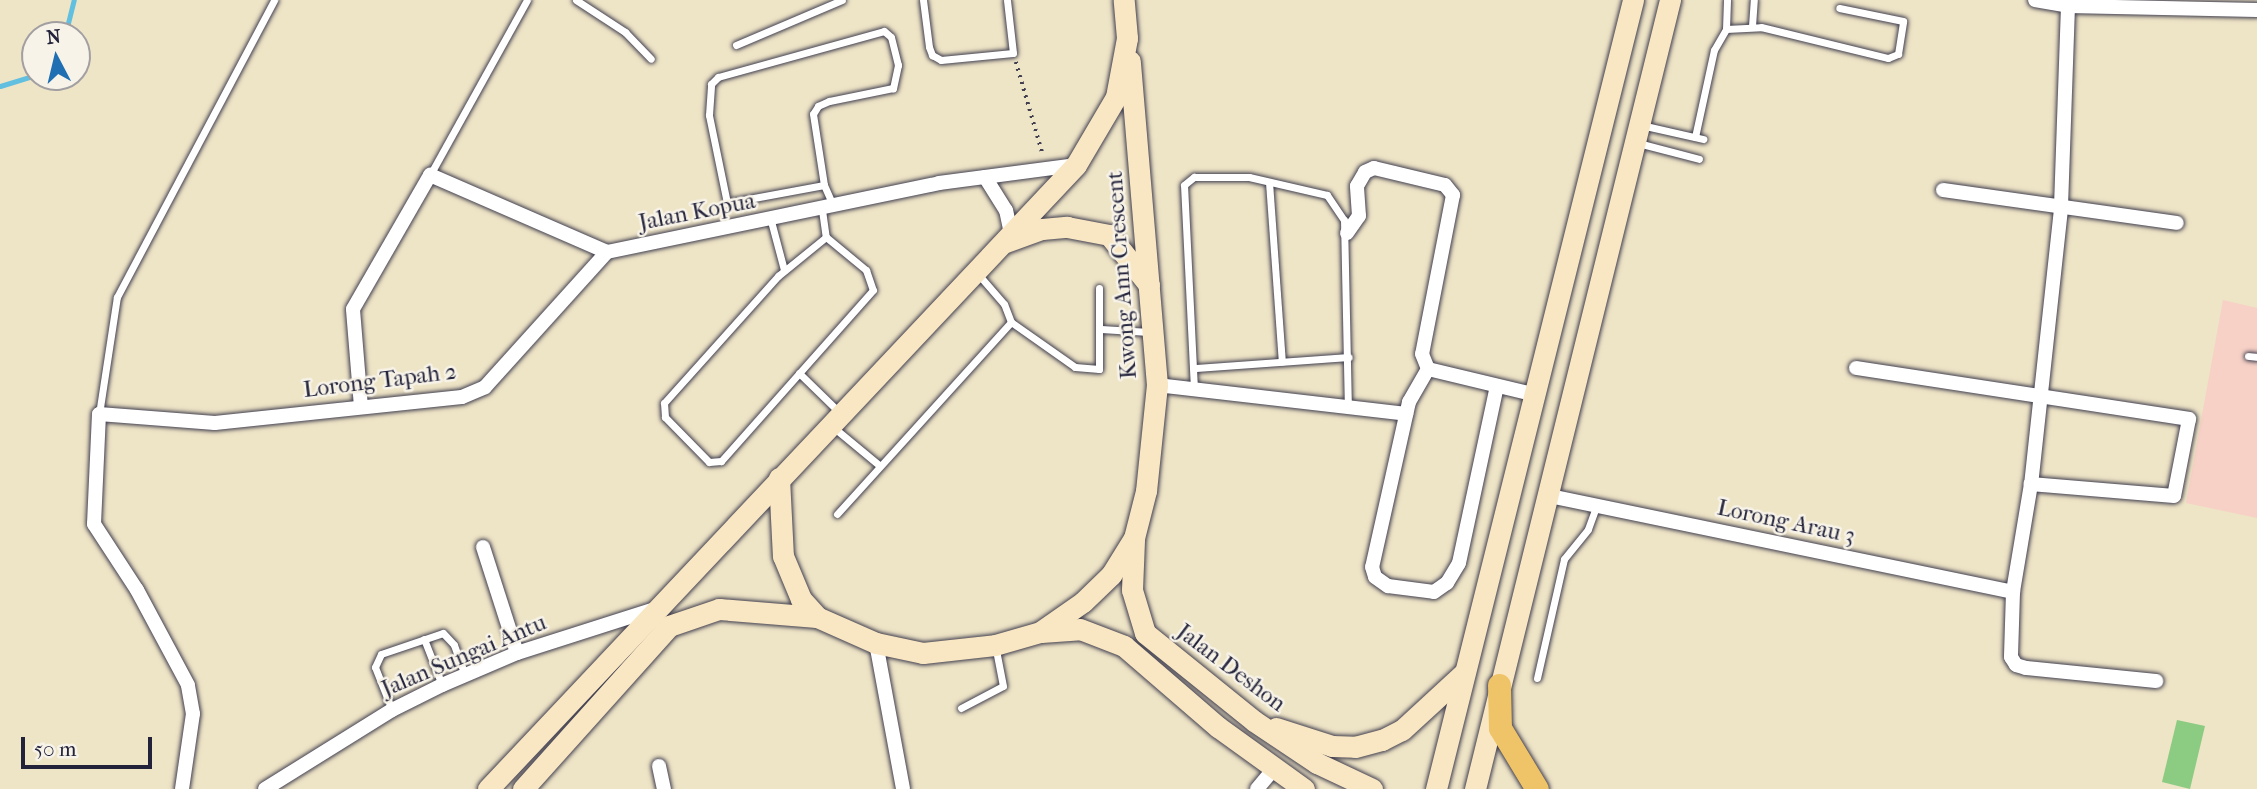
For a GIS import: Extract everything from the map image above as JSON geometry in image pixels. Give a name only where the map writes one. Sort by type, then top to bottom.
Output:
[{"type":"main road","points":[[488,789],[1076,165],[1109,115],[1122,77],[1127,38],[1124,0]]},
{"type":"main road","points":[[1436,789],[1633,0]]},
{"type":"main road","points":[[1475,789],[1499,685],[1550,496],[1635,133],[1670,0]]},
{"type":"main road","name":"Kwong Ann Crescent","points":[[817,617],[876,643],[923,653],[995,645],[1040,632],[1093,593],[1134,538],[1146,491],[1157,385],[1152,288],[1127,38]]},
{"type":"main road","points":[[1006,239],[1042,229],[1094,231],[1121,247],[1152,288]]},
{"type":"main road","points":[[779,478],[783,556],[801,599],[817,617]]},
{"type":"main road","name":"Jalan Deshon","points":[[1134,538],[1132,590],[1145,633],[1254,721],[1317,763],[1372,789]]},
{"type":"main road","points":[[523,789],[669,626],[719,609],[817,617]]},
{"type":"main road","points":[[1040,632],[1080,629],[1124,646],[1273,770],[1304,789]]},
{"type":"main road","points":[[1254,721],[1332,746],[1355,747],[1402,730],[1465,671]]},
{"type":"main road","points":[[1499,685],[1500,728],[1537,789]]},
{"type":"street","points":[[2035,0],[2068,5],[2257,10]]},
{"type":"street","points":[[2068,5],[2061,209],[2042,398],[2013,592],[2011,657],[2016,665],[2026,668],[2156,681]]},
{"type":"street","name":"Jalan Kopua","points":[[607,252],[985,177],[1076,165]]},
{"type":"street","points":[[1346,233],[1359,216],[1357,186],[1364,172],[1374,168],[1446,185],[1453,195],[1422,354],[1428,369],[1406,414],[1372,567],[1375,577],[1388,586],[1423,594],[1447,583],[1459,563],[1497,386]]},
{"type":"street","points":[[361,407],[353,309],[430,175],[607,252]]},
{"type":"street","points":[[985,177],[1006,210],[1006,239]]},
{"type":"street","points":[[1943,190],[2061,209],[2177,223]]},
{"type":"street","name":"Lorong Tapah 2","points":[[99,414],[215,423],[462,397],[485,387],[607,252]]},
{"type":"street","points":[[1856,368],[2042,398],[2184,415],[2190,427],[2174,496],[2031,484]]},
{"type":"street","points":[[1428,369],[1536,395]]},
{"type":"street","points":[[1157,385],[1406,414]]},
{"type":"street","points":[[99,414],[94,524],[137,590],[188,685],[193,714],[181,789]]},
{"type":"street","name":"Lorong Arau 3","points":[[1550,496],[2013,592]]},
{"type":"street","points":[[483,547],[517,653]]},
{"type":"street","name":"Jalan Sungai Antu","points":[[265,789],[392,710],[442,685],[517,653],[656,609]]},
{"type":"street","points":[[876,643],[903,789]]},
{"type":"street","points":[[659,766],[664,789]]},
{"type":"street","points":[[1257,789],[1273,770]]},
{"type":"lane","points":[[99,414],[117,298],[274,0]]},
{"type":"lane","points":[[430,175],[527,0]]},
{"type":"lane","points":[[576,0],[625,32],[651,59]]},
{"type":"lane","points":[[736,45],[842,0]]},
{"type":"lane","points":[[923,0],[932,55],[940,60],[1013,53],[1007,0]]},
{"type":"lane","points":[[1635,133],[1699,138],[1714,50],[1726,29],[1727,0]]},
{"type":"lane","points":[[1752,26],[1754,0]]},
{"type":"lane","points":[[1726,29],[1752,26],[1888,58],[1898,54],[1903,21],[1839,8]]},
{"type":"lane","points":[[824,185],[727,203],[709,115],[711,84],[718,77],[884,31],[891,37],[898,65],[893,88],[829,101],[813,114],[828,208],[827,236],[784,270],[664,403],[665,417],[709,462],[721,461],[873,290],[866,270],[827,236]]},
{"type":"lane","points":[[1635,133],[1699,159]]},
{"type":"lane","points":[[1194,389],[1196,368],[1184,185],[1194,177],[1249,177],[1327,195],[1338,208],[1346,233],[1348,407]]},
{"type":"lane","points":[[1269,181],[1282,362]]},
{"type":"lane","points":[[771,221],[784,270]]},
{"type":"lane","points":[[975,271],[1004,304],[1011,322],[1075,367],[1089,371],[1101,365],[1098,288]]},
{"type":"lane","points":[[837,514],[878,465],[1011,322]]},
{"type":"lane","points":[[1101,329],[1155,332]]},
{"type":"lane","points":[[2248,356],[2257,357]]},
{"type":"lane","points":[[1196,368],[1349,357]]},
{"type":"lane","points":[[799,373],[835,419],[878,465]]},
{"type":"lane","points":[[1537,678],[1564,559],[1588,529],[1596,507]]},
{"type":"lane","points":[[392,710],[375,667],[380,654],[443,633],[449,636],[466,676]]},
{"type":"lane","points":[[424,639],[442,685]]},
{"type":"lane","points":[[961,708],[1003,686],[995,645]]},
{"type":"path","points":[[1013,53],[1045,171]]},
{"type":"shaded area","points":[[2223,300],[2257,308],[2257,518],[2186,503]]},
{"type":"green space","points":[[2177,720],[2205,726],[2190,789],[2162,782]]},
{"type":"waterway","points":[[69,21],[74,0]]},
{"type":"waterway","points":[[0,86],[21,79]]}]
